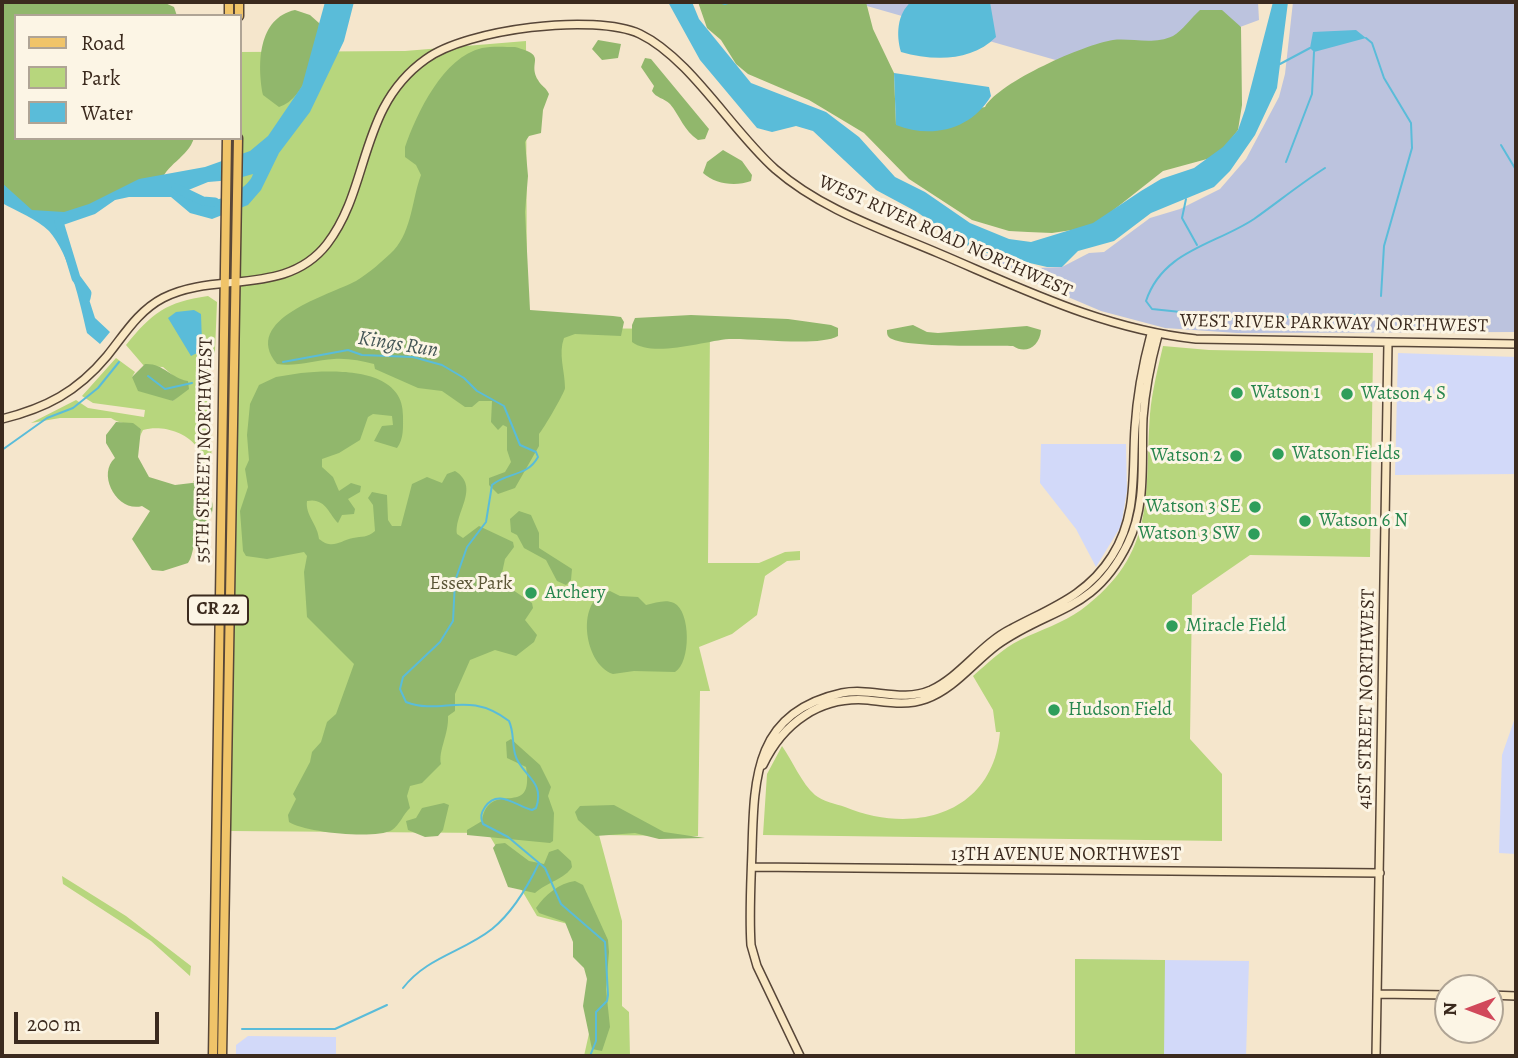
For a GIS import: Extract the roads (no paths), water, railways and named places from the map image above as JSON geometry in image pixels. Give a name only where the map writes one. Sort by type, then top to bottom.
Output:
[{"type":"main road","name":"WEST RIVER ROAD NORTHWEST","points":[[2,419],[38,410],[64,396],[104,360],[138,317],[153,304],[174,294],[292,272],[311,261],[328,243],[340,222],[382,110],[405,77],[426,59],[455,43],[486,34],[600,25],[630,30],[659,46],[678,63],[763,158],[819,200],[1072,310],[1154,334]]},
{"type":"main road","name":"55TH STREET NORTHWEST","points":[[213,1056],[227,140]]},
{"type":"main road","name":"55TH STREET NORTHWEST","points":[[222,1056],[238,140]]},
{"type":"main road","name":"WEST RIVER PARKWAY NORTHWEST","points":[[1154,334],[1234,341],[1516,344]]},
{"type":"main road","points":[[800,1056],[754,956],[752,867],[756,778],[780,736],[807,713],[844,700],[895,703],[927,699],[944,691],[1000,643],[1076,604],[1107,576],[1128,542],[1138,513],[1144,408],[1154,334]]},
{"type":"main road","name":"41ST STREET NORTHWEST","points":[[1376,1056],[1388,343]]},
{"type":"main road","name":"13TH AVENUE NORTHWEST","points":[[752,867],[1380,873]]},
{"type":"main road","points":[[1377,994],[1434,995]]},
{"type":"water","points":[[325,2],[354,2],[344,41],[310,112],[279,153],[261,190],[248,205],[212,219],[190,213],[171,197],[129,197],[115,200],[95,214],[63,225],[76,278],[87,293],[95,318],[110,332],[100,344],[87,333],[73,280],[56,241],[39,223],[2,203],[2,183],[32,210],[64,212],[89,204],[139,179],[205,167],[250,151],[268,136],[302,86]],"holes":[[[253,174],[250,180],[231,195],[215,200],[201,200],[186,191],[208,182],[232,180]]]},
{"type":"water","points":[[668,2],[692,2],[699,19],[751,83],[826,112],[859,137],[895,177],[925,192],[970,223],[1009,239],[1031,242],[1093,223],[1161,179],[1194,168],[1223,147],[1238,130],[1245,110],[1273,2],[1288,2],[1277,88],[1255,135],[1230,171],[1214,187],[1151,213],[1114,241],[1078,251],[1062,267],[1047,267],[978,251],[955,239],[917,212],[876,190],[813,131],[796,126],[772,132],[757,128],[700,60]]},
{"type":"water","points":[[911,2],[990,2],[996,37],[975,51],[951,57],[926,57],[901,52],[899,25],[903,12]]},
{"type":"water","points":[[1356,30],[1366,38],[1314,52],[1310,48],[1313,32]]},
{"type":"water","points":[[894,73],[989,87],[991,96],[983,108],[961,124],[936,131],[909,129],[896,125]]},
{"type":"water","points":[[194,310],[201,314],[202,343],[199,352],[191,356],[168,318],[176,312]]},
{"type":"waterway","points":[[719,2],[731,2]]},
{"type":"waterway","points":[[1366,38],[1372,43],[1384,78],[1411,123],[1412,148],[1384,246],[1381,296]]},
{"type":"waterway","points":[[1280,64],[1310,48]]},
{"type":"waterway","points":[[1286,162],[1312,94],[1314,52]]},
{"type":"waterway","points":[[1501,145],[1516,170]]},
{"type":"waterway","points":[[1325,168],[1254,219],[1177,259],[1154,284],[1146,301],[1152,309],[1238,318],[1362,315]]},
{"type":"waterway","points":[[176,188],[203,201],[215,202]]},
{"type":"waterway","points":[[1186,199],[1182,218],[1197,245]]},
{"type":"waterway","points":[[59,222],[76,278],[87,293],[86,298]]},
{"type":"waterway","name":"Kings Run","points":[[283,362],[348,350],[362,355],[413,357],[442,365],[464,378],[477,391],[504,406],[520,445],[536,452],[538,457],[528,468],[492,485],[486,522],[467,547],[455,581],[453,621],[440,642],[403,677],[400,689],[406,702],[419,706],[480,706],[509,721],[515,754],[538,791],[536,808],[532,810],[507,800],[496,799],[485,807],[481,819],[483,824],[508,837],[545,868],[561,904],[605,942],[608,995],[607,1001],[596,1012],[596,1041],[590,1056]]},
{"type":"waterway","points":[[2,450],[47,418],[73,408],[98,388],[119,362]]},
{"type":"waterway","name":"Kings Run","points":[[148,376],[165,389],[192,383]]},
{"type":"waterway","points":[[403,988],[423,969],[481,937],[500,922],[519,898],[539,863]]},
{"type":"waterway","points":[[242,1029],[335,1029],[387,1005]]},
{"type":"place","name":"Watson 1","points":[[1237,393]]},
{"type":"place","name":"Watson 4 S","points":[[1347,394]]},
{"type":"place","name":"Watson Fields","points":[[1278,454]]},
{"type":"place","name":"Watson 2","points":[[1236,456]]},
{"type":"place","name":"Watson 3 SE","points":[[1255,507]]},
{"type":"place","name":"Watson 6 N","points":[[1305,521]]},
{"type":"place","name":"Watson 3 SW","points":[[1254,534]]},
{"type":"place","name":"Archery","points":[[531,593]]},
{"type":"place","name":"Miracle Field","points":[[1172,626]]},
{"type":"place","name":"Hudson Field","points":[[1054,710]]},
{"type":"park label","name":"Essex Park","points":[[471,584]]}]
